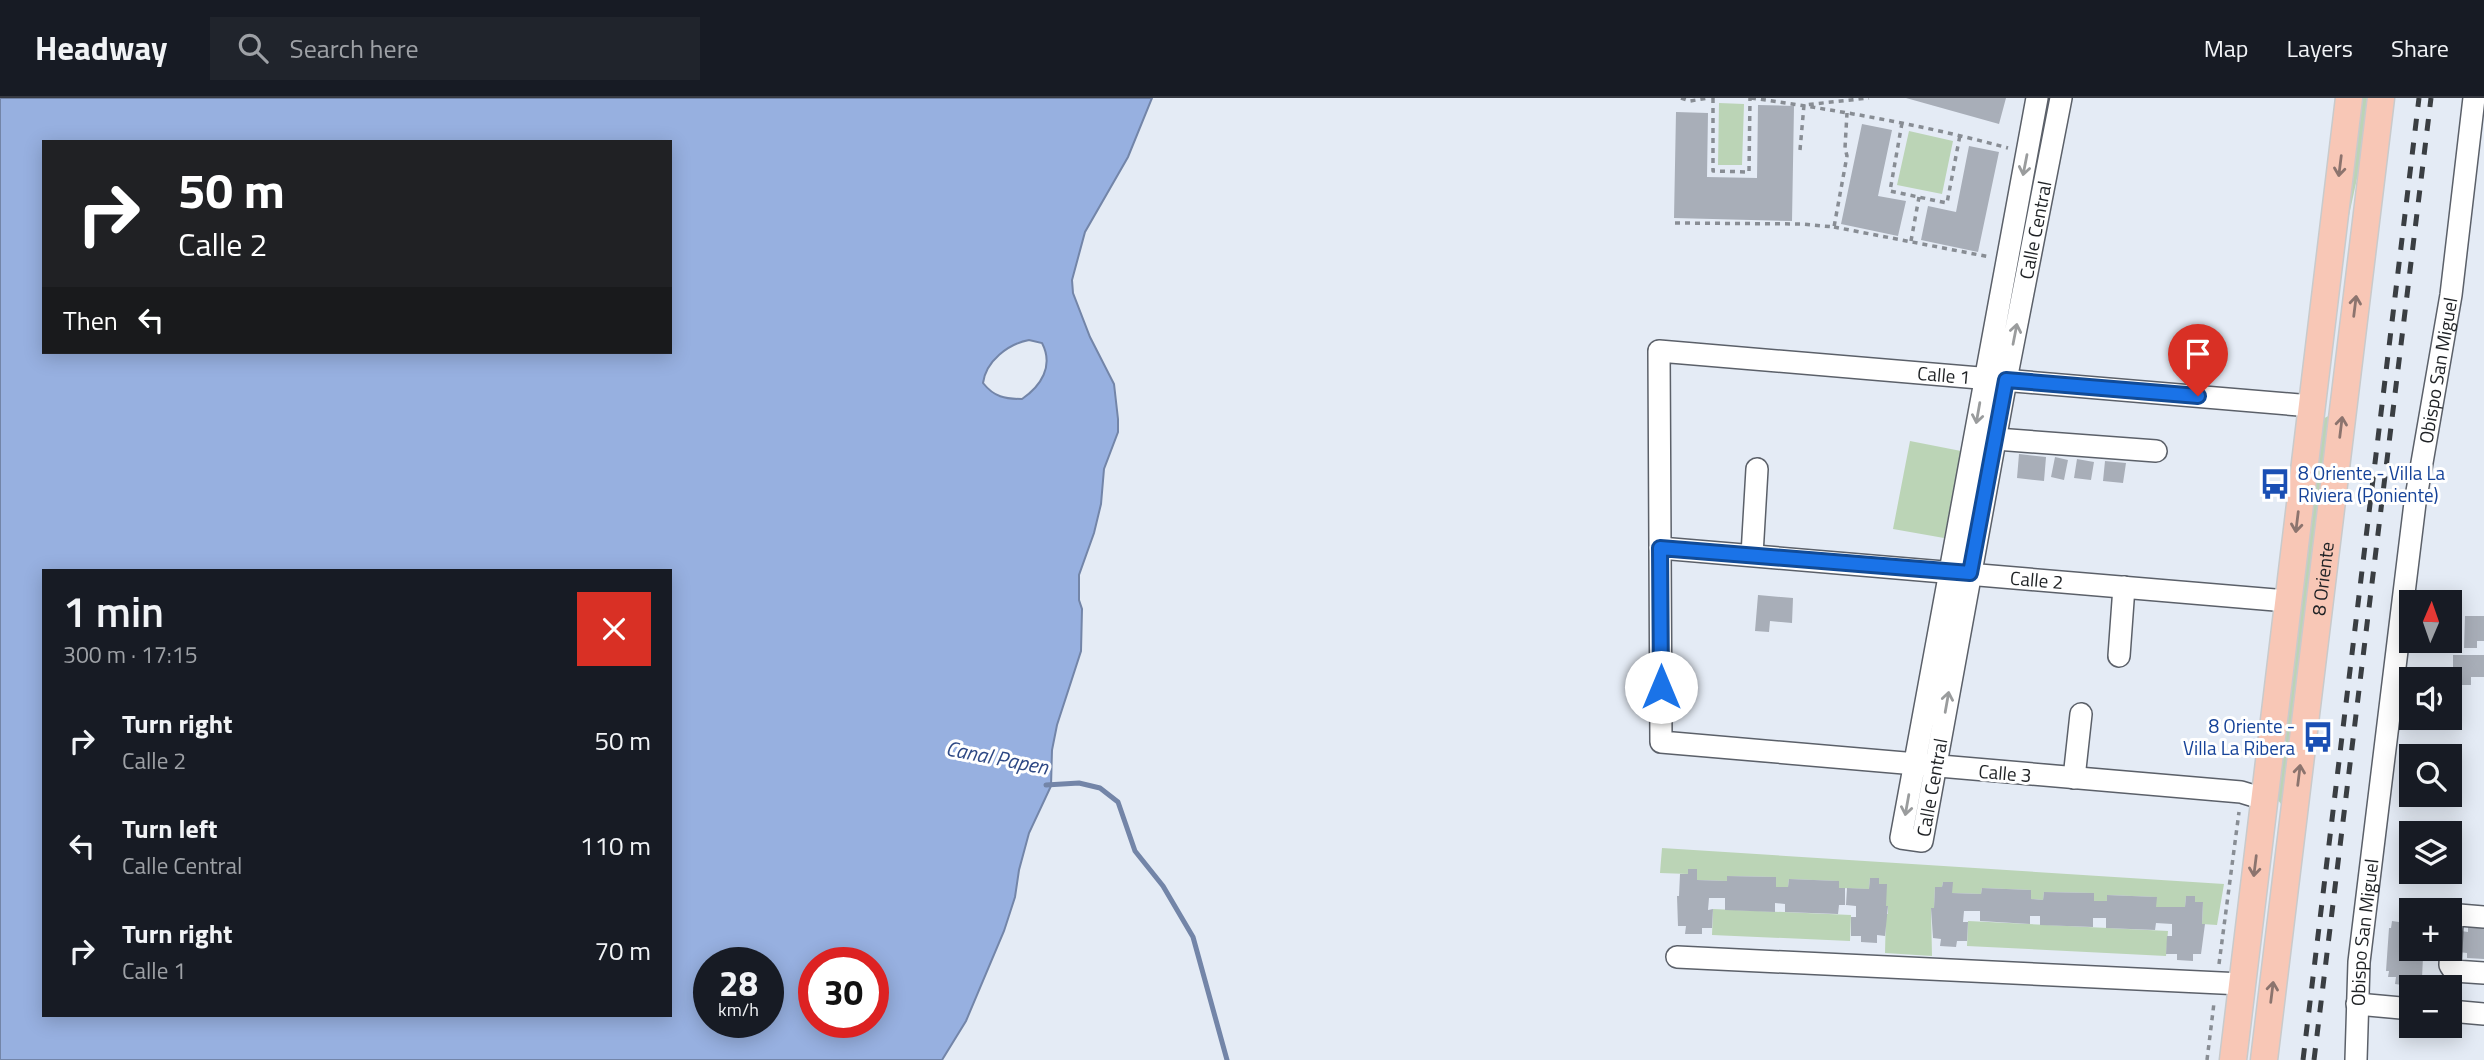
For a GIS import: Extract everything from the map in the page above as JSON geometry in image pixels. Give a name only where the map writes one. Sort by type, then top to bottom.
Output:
[{"type":"main road","name":"8 Oriente","points":[[2232,1060],[2348,98]]},
{"type":"main road","name":"8 Oriente","points":[[2264,1060],[2381,98]]},
{"type":"main road","points":[[2311,406],[2330,394],[2347,374]]},
{"type":"main road","points":[[2263,799],[2278,814],[2291,842]]},
{"type":"street","name":"Calle Central","points":[[1925,766],[1960,573],[1984,378],[2037,98]]},
{"type":"street","name":"Calle Central","points":[[1960,573],[1996,439],[2061,98]]},
{"type":"street","name":"Obispo San Miguel","points":[[2356,1060],[2362,939],[2415,503],[2451,295],[2477,101]]},
{"type":"street","points":[[2006,265],[2027,275]]},
{"type":"street","name":"Calle 1","points":[[1660,548],[1659,351],[2311,406]]},
{"type":"street","points":[[1996,439],[2156,451]]},
{"type":"street","points":[[1752,555],[1757,469]]},
{"type":"street","name":"Calle 2","points":[[1660,548],[2287,601]]},
{"type":"street","name":"Calle 3","points":[[1660,548],[1661,742],[2241,792],[2263,799]]},
{"type":"street","points":[[2119,656],[2124,587]]},
{"type":"street","points":[[2074,778],[2081,714]]},
{"type":"street","points":[[2484,916],[2459,915],[2452,920],[2450,965],[2454,971],[2484,973]]},
{"type":"street","points":[[1677,957],[2242,984]]},
{"type":"street","points":[[2357,1004],[2399,1008]]},
{"type":"street","points":[[2462,1013],[2484,1014]]},
{"type":"path","points":[[1681,98],[1690,101],[1711,98],[1713,171],[1749,172],[1750,98],[1902,123],[2027,153]]},
{"type":"path","points":[[1804,105],[1869,98]]},
{"type":"path","points":[[1800,150],[1804,105]]},
{"type":"path","points":[[1834,227],[1847,156],[1847,113]]},
{"type":"path","points":[[1902,123],[1890,191],[1947,203],[1960,135]]},
{"type":"path","points":[[1911,242],[1919,197]]},
{"type":"path","points":[[1675,223],[1802,224],[1834,227],[2006,265]]},
{"type":"green space","points":[[2360,98],[2371,98],[2363,151],[2341,252]]},
{"type":"green space","points":[[1719,103],[1744,104],[1742,165],[1718,165]]},
{"type":"green space","points":[[1909,131],[1953,141],[1942,194],[1897,185]]},
{"type":"green space","points":[[2332,414],[2281,804],[2274,795],[2319,421]]},
{"type":"green space","points":[[1910,441],[1961,451],[1944,538],[1893,529]]},
{"type":"green space","points":[[1662,848],[2224,884],[2217,925],[2202,924],[2203,902],[2195,902],[2195,896],[2186,896],[2185,907],[2156,907],[2156,897],[2108,895],[2107,901],[2094,901],[2093,893],[2044,892],[2043,900],[2031,899],[2031,890],[1982,888],[1981,894],[1952,893],[1952,882],[1943,882],[1942,887],[1935,887],[1934,908],[1931,909],[1932,956],[1885,953],[1888,906],[1886,884],[1879,884],[1879,878],[1870,878],[1869,889],[1839,888],[1838,881],[1789,879],[1788,887],[1776,887],[1776,877],[1727,876],[1727,881],[1697,880],[1697,869],[1688,869],[1688,874],[1660,873]]},
{"type":"green space","points":[[1713,909],[1851,915],[1850,941],[1712,935]]},
{"type":"green space","points":[[1968,921],[2168,931],[2166,956],[1967,946]]},
{"type":"water","points":[[0,98],[1152,98],[1128,157],[1085,232],[1072,280],[1073,293],[1090,337],[1114,384],[1118,432],[1104,469],[1101,504],[1079,575],[1079,600],[1082,609],[1081,651],[1057,725],[1052,750],[1051,786],[1029,833],[1015,897],[1004,931],[966,1021],[942,1060],[0,1060]],"holes":[[[1029,340],[1042,343],[1047,360],[1044,375],[1035,388],[1022,399],[1000,396],[983,383],[993,361],[1013,345]]]},
{"type":"building","points":[[1906,98],[2006,98],[1999,124]]},
{"type":"building","points":[[1758,105],[1794,106],[1792,221],[1674,218],[1676,112],[1708,113],[1707,177],[1757,178]]},
{"type":"building","points":[[1862,124],[1892,130],[1878,196],[1906,201],[1898,236],[1841,224]]},
{"type":"building","points":[[1969,146],[1999,152],[1978,252],[1921,240],[1928,206],[1956,212]]},
{"type":"building","points":[[2019,454],[2046,457],[2044,481],[2017,478]]},
{"type":"building","points":[[2055,457],[2068,460],[2064,480],[2051,477]]},
{"type":"building","points":[[2077,459],[2094,462],[2091,480],[2074,478]]},
{"type":"building","points":[[2105,461],[2126,463],[2123,483],[2103,481]]},
{"type":"building","points":[[1758,595],[1793,598],[1792,623],[1770,621],[1769,632],[1755,631]]},
{"type":"building","points":[[2465,616],[2484,616],[2484,641],[2477,641],[2477,648],[2464,648]]},
{"type":"building","points":[[2453,655],[2484,655],[2484,677],[2471,677],[2471,685],[2462,685],[2462,667],[2453,667]]},
{"type":"building","points":[[1688,869],[1697,869],[1697,880],[1727,881],[1727,876],[1776,877],[1776,887],[1788,887],[1789,879],[1839,881],[1839,888],[1845,888],[1845,905],[1839,905],[1838,914],[1785,912],[1785,904],[1775,903],[1775,912],[1725,910],[1725,898],[1709,898],[1708,910],[1713,909],[1712,928],[1702,928],[1702,934],[1685,934],[1686,926],[1678,926],[1677,896],[1680,874],[1688,874]]},
{"type":"building","points":[[1870,878],[1879,878],[1879,884],[1887,884],[1885,936],[1877,935],[1877,943],[1861,942],[1861,936],[1851,936],[1851,917],[1856,917],[1856,906],[1846,905],[1847,888],[1869,889]]},
{"type":"building","points":[[1943,882],[1953,882],[1952,893],[1981,894],[1982,888],[2031,890],[2031,899],[2043,900],[2044,892],[2094,893],[2094,901],[2107,901],[2107,895],[2157,897],[2156,907],[2185,907],[2186,896],[2195,896],[2195,902],[2203,902],[2202,924],[2205,924],[2201,954],[2193,954],[2193,961],[2177,960],[2177,954],[2166,954],[2167,936],[2172,936],[2172,924],[2156,923],[2155,930],[2106,928],[2106,918],[2093,918],[2093,927],[2040,925],[2040,916],[2030,916],[2030,924],[1980,921],[1980,911],[1964,911],[1963,922],[1968,922],[1967,941],[1957,941],[1956,947],[1940,946],[1941,939],[1933,938],[1931,908],[1934,908],[1935,887],[1942,887]]},
{"type":"building","points":[[2392,921],[2399,922],[2399,961],[2423,961],[2422,975],[2399,975],[2399,985],[2395,984],[2396,977],[2388,977],[2389,971],[2386,971],[2389,928]]},
{"type":"building","points":[[2484,923],[2484,959],[2467,958],[2467,953],[2462,952],[2462,931],[2468,932],[2468,924]]},
{"type":"waterway","name":"Canal Papen","points":[[1046,785],[1079,783],[1100,788],[1118,802],[1135,851],[1163,886],[1193,937],[1227,1060]]},
{"type":"railway","points":[[2303,1060],[2419,98]]},
{"type":"railway","points":[[2314,1060],[2431,98]]},
{"type":"place","name":"8 Oriente - Villa La Riviera (Poniente)","points":[[2275,484]]},
{"type":"place","name":"8 Oriente - Villa La Ribera","points":[[2318,737]]},
{"type":"route","points":[[1661,687],[1660,548],[1970,573],[2006,380],[2198,396]]}]
